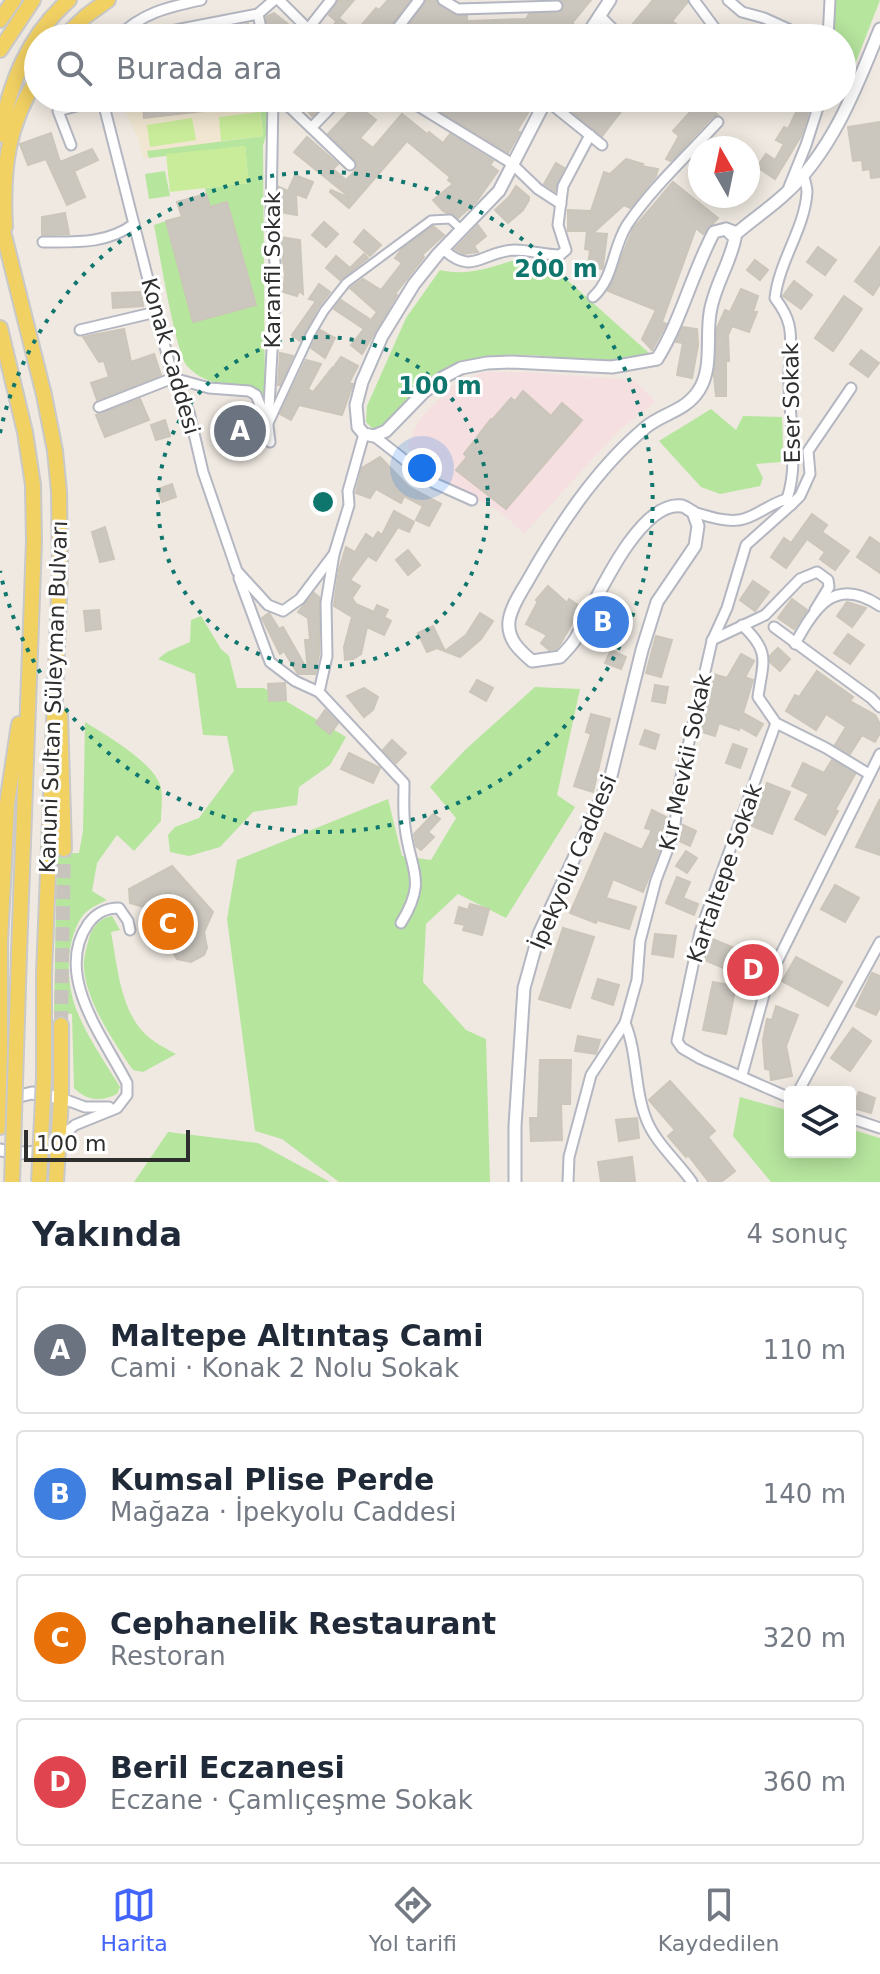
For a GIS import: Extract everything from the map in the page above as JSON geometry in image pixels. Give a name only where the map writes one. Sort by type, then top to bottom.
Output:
[{"type":"main road","points":[[0,20],[14,0]]},
{"type":"main road","points":[[0,50],[33,0]]},
{"type":"main road","points":[[45,24],[69,0]]},
{"type":"main road","points":[[78,24],[108,0]]},
{"type":"main road","points":[[0,135],[5,106],[24,59]]},
{"type":"main road","points":[[7,247],[4,181],[11,134],[24,99]]},
{"type":"main road","name":"Kanuni Sultan Süleyman Bulvarı","points":[[0,219],[55,451],[59,492],[60,554],[39,1182]]},
{"type":"main road","name":"Kanuni Sultan Süleyman Bulvarı","points":[[0,328],[25,432],[33,485],[34,541],[12,1182]]},
{"type":"main road","points":[[56,653],[63,746],[64,849]]},
{"type":"main road","points":[[0,1127],[0,942],[7,804],[29,669]]},
{"type":"main road","points":[[56,1182],[61,1025]]},
{"type":"street","points":[[133,24],[153,12],[201,0]]},
{"type":"street","points":[[207,24],[258,14],[276,0],[302,24]]},
{"type":"street","points":[[312,24],[331,0]]},
{"type":"street","points":[[401,24],[419,0]]},
{"type":"street","points":[[443,0],[458,9],[557,6]]},
{"type":"street","points":[[594,24],[610,0]]},
{"type":"street","points":[[694,0],[713,24]]},
{"type":"street","points":[[728,0],[742,12],[777,24]]},
{"type":"street","points":[[829,24],[830,0]]},
{"type":"street","points":[[258,14],[260,24]]},
{"type":"street","points":[[599,15],[608,24]]},
{"type":"street","points":[[856,84],[880,29]]},
{"type":"street","points":[[58,112],[71,145]]},
{"type":"street","name":"Konak Caddesi","points":[[105,112],[173,378],[189,412],[203,472],[237,571],[268,605],[283,611],[300,599],[334,554]]},
{"type":"street","name":"Karanfil Sokak","points":[[270,442],[268,426],[276,276],[271,212],[273,112]]},
{"type":"street","points":[[295,112],[350,165]]},
{"type":"street","points":[[312,127],[326,112]]},
{"type":"street","points":[[428,112],[511,163],[538,189],[561,204]]},
{"type":"street","points":[[472,500],[434,483],[358,427],[356,405],[382,336],[414,284],[461,229],[499,191],[539,112]]},
{"type":"street","points":[[562,112],[602,145]]},
{"type":"street","points":[[786,193],[817,112]]},
{"type":"street","points":[[369,435],[386,431],[424,392],[461,368],[512,362],[612,367],[657,359],[669,339],[699,259],[714,232],[726,229],[737,233],[786,193],[844,112]]},
{"type":"street","points":[[593,297],[604,287],[616,245],[628,224],[718,122]]},
{"type":"street","points":[[443,249],[456,261],[473,262],[518,250],[560,255],[566,250],[558,225],[563,186],[590,135]]},
{"type":"street","name":"Eser Sokak","points":[[789,502],[793,464],[789,377],[791,337],[789,324],[775,298],[777,277],[798,226],[807,191],[803,173]]},
{"type":"street","points":[[268,426],[310,335],[346,283],[431,220],[450,219],[461,229]]},
{"type":"street","points":[[43,242],[89,243],[121,233],[134,224]]},
{"type":"street","points":[[726,229],[735,238],[710,313],[704,380],[698,392],[681,409],[647,425],[613,458],[553,536],[516,602],[509,621],[510,637],[532,661],[560,657],[575,642],[633,535],[667,509],[681,506],[719,520],[741,520],[775,502],[789,502]]},
{"type":"street","points":[[80,330],[156,312]]},
{"type":"street","points":[[99,407],[173,378],[209,388],[249,391],[256,395],[268,426]]},
{"type":"street","name":"Kır Mevkii Sokak","points":[[568,1182],[569,1157],[591,1075],[625,1023],[637,980],[640,941],[656,880],[674,833],[680,781],[712,641],[727,608],[746,545],[789,502],[800,496],[810,474],[808,451],[851,388]]},
{"type":"street","points":[[319,692],[327,656],[326,603],[334,554],[349,505],[348,491],[369,435]]},
{"type":"street","name":"İpekyolu Caddesi","points":[[515,1182],[515,1126],[524,988],[531,961],[539,934],[610,780],[657,602],[695,546],[698,526],[693,512]]},
{"type":"street","points":[[237,571],[270,662],[295,681],[319,692],[404,783],[405,826],[416,868],[417,886],[411,907],[401,923]]},
{"type":"street","points":[[712,641],[765,615],[800,579],[817,572],[828,580],[829,587],[795,644]]},
{"type":"street","points":[[815,610],[825,602],[857,593],[880,606]]},
{"type":"street","points":[[742,625],[762,648],[758,697],[776,723],[869,774]]},
{"type":"street","points":[[774,627],[877,704],[880,690]]},
{"type":"street","name":"Kartaltepe Sokak","points":[[776,723],[700,932],[677,1041],[682,1048],[701,1059],[784,1095]]},
{"type":"street","points":[[742,1075],[768,980],[880,754]]},
{"type":"street","points":[[0,1150],[23,1154],[46,1151],[75,1125],[117,1108],[127,1095],[127,1083],[88,1013],[75,957],[83,932],[94,915],[108,908],[119,908],[130,930]]},
{"type":"street","points":[[802,1086],[876,959],[880,942]]},
{"type":"street","points":[[625,1023],[631,1038],[637,1084],[647,1122],[692,1182]]},
{"type":"street","points":[[0,1104],[11,1097],[32,1093],[61,1098],[85,1107],[117,1108]]},
{"type":"street","points":[[856,1120],[880,1128]]},
{"type":"shaded area","points":[[126,112],[264,112],[263,146],[166,154],[144,159]]},
{"type":"shaded area","points":[[483,372],[634,380],[656,402],[620,429],[524,534],[502,513],[430,472],[407,447],[419,420],[452,386]]},
{"type":"green space","points":[[834,0],[880,0],[856,62],[856,24],[835,24]]},
{"type":"green space","points":[[260,112],[263,136],[221,141],[219,117]]},
{"type":"green space","points":[[261,112],[267,112],[269,125],[263,146],[265,403],[257,391],[211,381],[187,366],[173,321],[154,225],[209,207],[205,188],[249,183],[245,146],[149,158],[147,151],[263,136]]},
{"type":"green space","points":[[192,118],[196,140],[150,147],[147,125]]},
{"type":"green space","points":[[245,146],[249,183],[170,192],[166,154]]},
{"type":"green space","points":[[165,171],[170,196],[149,199],[145,174]]},
{"type":"green space","points":[[511,261],[533,262],[556,270],[649,353],[608,361],[507,355],[462,362],[442,371],[423,385],[383,428],[372,428],[366,422],[367,406],[406,318],[440,270],[467,272]]},
{"type":"green space","points":[[711,409],[736,430],[743,416],[782,417],[781,462],[756,464],[763,478],[760,486],[720,494],[701,487],[659,441]]},
{"type":"green space","points":[[201,616],[221,649],[229,656],[237,688],[264,688],[346,737],[330,765],[299,787],[297,805],[253,812],[220,847],[189,856],[170,852],[168,835],[175,827],[199,818],[234,771],[227,736],[203,735],[195,674],[158,659],[190,642],[191,620]]},
{"type":"green space","points":[[535,687],[580,689],[557,795],[575,807],[506,918],[458,894],[426,924],[423,982],[466,1030],[486,1039],[490,1182],[339,1182],[282,1139],[255,1131],[227,919],[237,860],[388,799],[402,856],[431,860],[456,818],[430,787],[465,750]]},
{"type":"green space","points":[[85,722],[117,742],[150,769],[162,796],[161,821],[134,851],[117,835],[97,863],[92,891],[107,900],[83,915],[69,953],[71,993],[79,1016],[120,1087],[117,1094],[100,1099],[84,1096],[74,1088],[72,1014],[54,1013],[57,853],[79,853],[83,831]]},
{"type":"green space","points":[[112,916],[120,930],[111,932],[121,985],[130,1011],[148,1036],[176,1054],[143,1072],[133,1070],[110,1035],[95,1007],[86,980],[84,961],[91,933],[99,922]]},
{"type":"green space","points":[[740,1097],[784,1109],[784,1158],[856,1158],[856,1131],[880,1138],[880,1182],[771,1182],[733,1136]]},
{"type":"green space","points":[[168,1132],[258,1143],[330,1182],[134,1182]]},
{"type":"building","points":[[338,0],[354,0],[336,21],[329,15]]},
{"type":"building","points":[[388,0],[410,0],[392,24],[362,24],[376,8],[379,10]]},
{"type":"building","points":[[426,0],[436,0],[439,6],[454,15],[467,16],[467,21],[526,19],[529,14],[560,13],[564,7],[561,0],[591,0],[573,24],[410,24]]},
{"type":"building","points":[[653,0],[687,0],[672,21],[676,24],[633,24]]},
{"type":"building","points":[[274,13],[288,24],[267,24],[266,17]]},
{"type":"building","points":[[143,112],[196,112],[144,118]]},
{"type":"building","points":[[349,112],[366,112],[376,120],[360,138],[373,148],[402,114],[443,143],[450,134],[493,161],[490,165],[498,171],[476,202],[458,218],[443,211],[433,200],[453,184],[448,180],[450,177],[407,141],[349,208],[330,192],[352,199],[294,152],[307,137],[338,164],[333,169],[346,180],[356,170],[357,162],[328,134]]},
{"type":"building","points":[[442,112],[529,112],[508,153]]},
{"type":"building","points":[[573,112],[621,112],[602,136]]},
{"type":"building","points":[[690,112],[715,112],[718,115],[712,117],[694,136],[688,136],[688,143],[671,161],[666,159],[679,136],[673,131]]},
{"type":"building","points":[[796,112],[808,112],[801,136],[775,179],[760,169],[760,163],[766,154],[775,160],[784,144],[776,140],[784,127],[788,129]]},
{"type":"building","points":[[880,122],[880,177],[871,178],[870,169],[863,170],[862,160],[853,161],[848,127]]},
{"type":"building","points":[[51,133],[60,162],[92,149],[98,160],[74,171],[85,197],[67,205],[46,159],[28,165],[20,144]]},
{"type":"building","points":[[626,159],[658,169],[656,176],[630,208],[624,205],[593,233],[607,234],[603,266],[602,269],[588,267],[590,250],[585,249],[587,231],[568,231],[568,210],[591,211],[604,172],[610,174]]},
{"type":"building","points":[[556,163],[564,168],[555,191],[544,184]]},
{"type":"building","points":[[295,175],[313,182],[306,198],[296,194],[297,215],[279,212],[279,187],[288,191]]},
{"type":"building","points":[[673,182],[688,194],[688,208],[706,208],[718,218],[703,234],[696,228],[662,322],[666,324],[652,350],[642,339],[656,310],[608,291],[633,229]]},
{"type":"building","points":[[516,186],[529,200],[508,223],[495,210]]},
{"type":"building","points":[[206,194],[210,207],[227,202],[256,305],[193,322],[166,221],[182,217],[177,202]]},
{"type":"building","points":[[65,213],[69,234],[42,235],[42,217]]},
{"type":"building","points":[[324,222],[338,234],[326,247],[312,235]]},
{"type":"building","points":[[478,225],[486,236],[474,246],[478,252],[464,254],[455,249]]},
{"type":"building","points":[[433,226],[444,235],[422,255],[424,257],[395,294],[362,354],[351,345],[364,329],[334,309],[341,300],[371,320],[377,312],[350,288],[363,279],[381,290],[402,263],[395,258],[402,249]]},
{"type":"building","points":[[364,230],[381,245],[370,256],[354,242]]},
{"type":"building","points":[[280,237],[300,240],[303,294],[299,291],[297,296],[283,292],[285,275]]},
{"type":"building","points":[[818,247],[836,260],[825,275],[807,262]]},
{"type":"building","points":[[880,247],[880,284],[873,295],[855,281]]},
{"type":"building","points":[[364,254],[368,258],[340,280],[326,268],[336,256],[350,268]]},
{"type":"building","points":[[755,260],[768,270],[760,280],[747,270]]},
{"type":"building","points":[[794,281],[812,295],[801,309],[783,296]]},
{"type":"building","points":[[319,284],[330,292],[300,341],[292,335],[316,301],[309,299]]},
{"type":"building","points":[[741,289],[758,296],[753,312],[757,312],[749,332],[732,326],[728,335],[726,396],[716,396],[717,328],[725,310],[730,312]]},
{"type":"building","points":[[142,292],[143,306],[113,308],[112,293]]},
{"type":"building","points":[[844,296],[862,309],[833,351],[815,338]]},
{"type":"building","points":[[683,327],[697,329],[698,345],[692,378],[677,375],[683,343],[676,342]]},
{"type":"building","points":[[124,329],[131,362],[154,354],[161,375],[97,400],[91,383],[109,377],[104,361],[99,362],[83,337]]},
{"type":"building","points":[[320,330],[335,338],[325,358],[311,348]]},
{"type":"building","points":[[861,350],[879,363],[868,377],[850,364]]},
{"type":"building","points":[[280,353],[293,356],[278,385]]},
{"type":"building","points":[[341,357],[358,366],[349,383],[353,384],[342,415],[299,405],[291,420],[280,414],[306,360],[321,364],[308,389],[313,392],[333,367],[341,369],[335,365]]},
{"type":"building","points":[[523,391],[551,416],[562,403],[582,420],[506,509],[456,470],[467,457],[464,454],[491,419],[511,398],[515,401]]},
{"type":"building","points":[[140,399],[149,420],[105,437],[96,415]]},
{"type":"building","points":[[252,408],[258,449],[230,454],[222,414]]},
{"type":"building","points":[[165,420],[170,436],[156,440],[151,425]]},
{"type":"building","points":[[380,457],[409,487],[441,504],[429,526],[416,520],[423,506],[404,496],[401,503],[376,489],[370,498],[356,493],[362,468]]},
{"type":"building","points":[[172,484],[176,497],[162,502],[158,489]]},
{"type":"building","points":[[394,511],[414,522],[409,532],[398,527],[376,561],[368,556],[350,580],[360,586],[352,598],[356,604],[374,612],[377,605],[388,610],[384,617],[391,621],[384,635],[367,627],[361,654],[345,660],[344,647],[352,617],[334,604],[346,547],[355,552],[366,534],[373,539],[378,532],[382,535]]},
{"type":"building","points":[[812,514],[827,525],[822,532],[849,551],[835,570],[820,559],[825,552],[807,539],[786,568],[771,557],[784,538],[791,543]]},
{"type":"building","points":[[105,527],[114,559],[100,562],[92,532]]},
{"type":"building","points":[[870,537],[880,544],[880,573],[857,557]]},
{"type":"building","points":[[408,550],[420,565],[408,575],[396,560]]},
{"type":"building","points":[[753,581],[769,592],[755,611],[740,600]]},
{"type":"building","points":[[548,586],[567,603],[569,599],[581,607],[561,643],[556,649],[549,650],[541,643],[547,635],[526,624],[536,600]]},
{"type":"building","points":[[314,593],[319,597],[319,655],[315,674],[298,674],[284,651],[280,654],[262,618],[269,613],[279,629],[283,627],[308,671],[305,640],[310,640],[308,618],[298,612]]},
{"type":"building","points":[[792,599],[807,610],[794,629],[778,618]]},
{"type":"building","points":[[847,602],[866,608],[852,627],[837,616]]},
{"type":"building","points":[[99,610],[101,629],[86,631],[84,611]]},
{"type":"building","points":[[480,613],[493,621],[481,639],[460,657],[437,648],[427,652],[418,633],[433,626],[445,651],[466,635]]},
{"type":"building","points":[[605,613],[622,623],[611,639],[595,628]]},
{"type":"building","points":[[848,634],[864,645],[850,664],[834,653]]},
{"type":"building","points":[[656,636],[672,640],[661,677],[646,673]]},
{"type":"building","points":[[778,648],[790,659],[780,671],[770,662],[770,656]]},
{"type":"building","points":[[611,650],[626,657],[621,669],[605,663]]},
{"type":"building","points":[[741,654],[754,661],[745,677],[753,680],[743,713],[763,724],[756,736],[740,727],[739,730],[719,723],[715,736],[699,731],[713,674],[727,678]]},
{"type":"building","points":[[817,671],[853,697],[850,701],[875,715],[880,724],[880,733],[875,742],[862,735],[850,754],[835,745],[846,727],[826,714],[816,730],[786,711],[795,695],[799,697]]},
{"type":"building","points":[[477,680],[493,688],[486,701],[470,692]]},
{"type":"building","points":[[285,683],[286,700],[269,701],[268,684]]},
{"type":"building","points":[[655,685],[668,687],[665,703],[652,701]]},
{"type":"building","points":[[364,688],[378,697],[373,710],[364,717],[347,696]]},
{"type":"building","points":[[325,710],[338,723],[330,734],[316,723]]},
{"type":"building","points":[[591,714],[610,719],[593,792],[574,786],[591,734],[586,732]]},
{"type":"building","points":[[645,730],[659,735],[655,749],[640,744]]},
{"type":"building","points":[[392,740],[406,753],[396,763],[383,750]]},
{"type":"building","points":[[733,744],[747,749],[740,768],[726,763]]},
{"type":"building","points":[[349,753],[380,768],[373,783],[341,769]]},
{"type":"building","points":[[832,760],[855,774],[825,835],[795,819],[809,794],[792,786],[803,763],[824,773]]},
{"type":"building","points":[[767,783],[790,792],[772,834],[750,825]]},
{"type":"building","points":[[880,799],[880,855],[856,847]]},
{"type":"building","points":[[652,810],[668,818],[667,831],[643,892],[613,879],[606,898],[636,907],[629,929],[597,920],[596,923],[570,913],[605,833],[642,850],[652,830],[645,828]]},
{"type":"building","points":[[433,814],[440,819],[428,832],[434,837],[421,850],[416,846],[414,834]]},
{"type":"building","points":[[683,825],[696,831],[690,846],[679,841]]},
{"type":"building","points":[[686,851],[697,858],[687,873],[676,866]]},
{"type":"building","points":[[172,866],[213,912],[204,932],[207,948],[204,955],[191,962],[177,959],[169,946],[173,932],[187,920],[130,903],[129,889]]},
{"type":"building","points":[[677,877],[690,882],[683,898],[698,904],[694,915],[666,903]]},
{"type":"building","points":[[835,885],[859,898],[845,922],[821,909]]},
{"type":"building","points":[[470,904],[489,909],[482,935],[463,930],[465,925],[455,923],[459,907],[468,910]]},
{"type":"building","points":[[563,928],[594,937],[570,1008],[539,999]]},
{"type":"building","points":[[655,934],[676,936],[673,957],[652,954]]},
{"type":"building","points":[[710,938],[761,959],[752,980],[702,959]]},
{"type":"building","points":[[796,957],[842,982],[828,1006],[782,981]]},
{"type":"building","points":[[872,973],[880,976],[880,1007],[876,1015],[856,1006]]},
{"type":"building","points":[[598,979],[619,985],[613,1005],[592,998]]},
{"type":"building","points":[[713,982],[736,986],[726,1034],[703,1030]]},
{"type":"building","points":[[776,1006],[798,1015],[786,1046],[792,1076],[771,1080],[770,1070],[765,1069],[763,1040],[767,1019],[772,1020]]},
{"type":"building","points":[[853,1028],[871,1041],[850,1071],[831,1058]]},
{"type":"building","points":[[578,1036],[600,1040],[596,1054],[575,1051]]},
{"type":"building","points":[[540,1060],[571,1060],[570,1104],[561,1104],[562,1140],[531,1141],[530,1118],[538,1118]]},
{"type":"building","points":[[670,1081],[715,1131],[708,1137],[735,1171],[721,1182],[709,1182],[688,1155],[686,1157],[668,1136],[675,1130],[649,1100]]},
{"type":"building","points":[[859,1092],[875,1098],[871,1113],[856,1109]]},
{"type":"building","points":[[637,1118],[639,1138],[619,1141],[616,1120]]},
{"type":"building","points":[[632,1157],[635,1181],[601,1182],[598,1162]]},
{"type":"tunnel","points":[[61,1025],[64,849]]},
{"type":"place","name":"Maltepe Altıntaş Cami","points":[[240,431]]},
{"type":"place","name":"Kumsal Plise Perde","points":[[603,622]]},
{"type":"place","name":"Cephanelik Restaurant","points":[[168,924]]},
{"type":"place","name":"Beril Eczanesi","points":[[753,970]]}]
